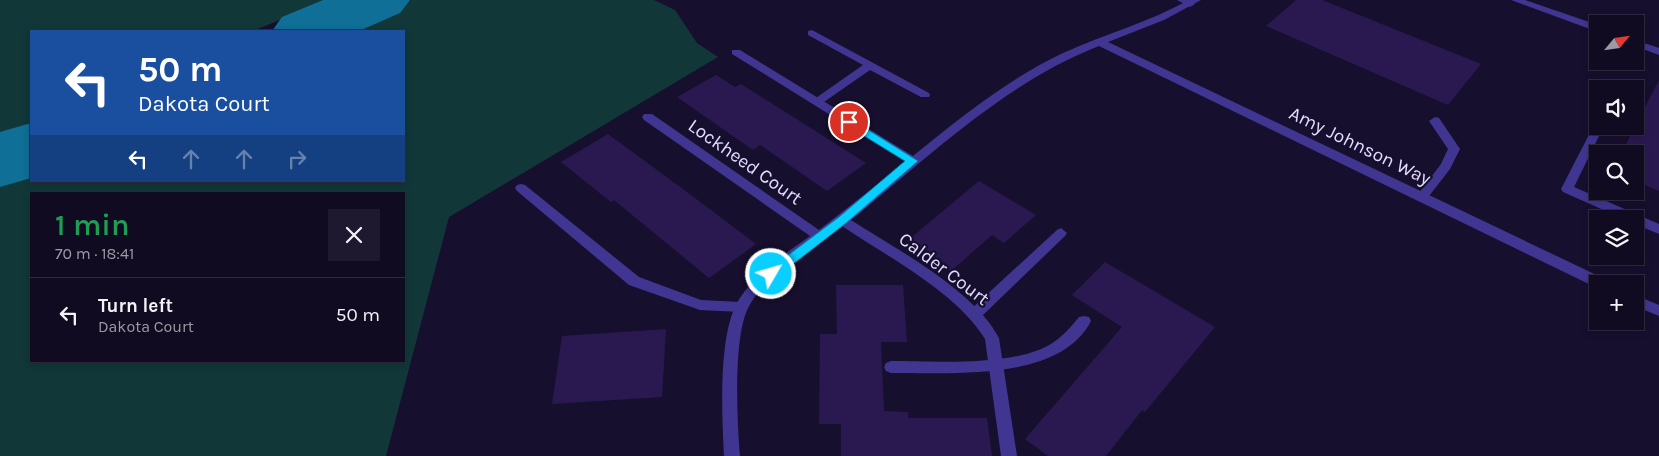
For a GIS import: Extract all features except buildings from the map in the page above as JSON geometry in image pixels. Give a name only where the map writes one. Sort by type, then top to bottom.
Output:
[{"type":"street","points":[[1516,0],[1589,26]]},
{"type":"street","points":[[732,456],[731,389],[734,343],[742,307],[760,283],[842,220],[912,161],[1013,86],[1052,62],[1101,42],[1189,1]]},
{"type":"street","points":[[812,33],[925,95]]},
{"type":"street","name":"Amy Johnson Way","points":[[1101,42],[1589,278]]},
{"type":"street","points":[[1644,46],[1659,52]]},
{"type":"street","points":[[736,52],[912,161]]},
{"type":"street","points":[[817,102],[870,65]]},
{"type":"street","name":"Lockheed Court","points":[[648,118],[820,237]]},
{"type":"street","points":[[1422,197],[1446,166],[1454,149],[1435,121]]},
{"type":"street","points":[[1594,135],[1567,188],[1659,228]]},
{"type":"street","points":[[520,188],[634,281],[700,305],[742,307]]},
{"type":"street","name":"Calder Court","points":[[842,220],[945,289],[975,314],[992,338],[1009,456]]},
{"type":"street","points":[[975,314],[1061,233]]},
{"type":"street","points":[[1644,304],[1659,312]]},
{"type":"street","points":[[891,367],[996,364],[1047,352],[1064,342],[1084,320]]},
{"type":"green space","points":[[0,0],[329,0],[255,30],[30,30],[30,124],[0,137]]},
{"type":"green space","points":[[411,0],[654,0],[675,10],[697,43],[718,57],[449,217],[386,456],[0,456],[0,180],[30,167],[30,182],[405,182],[405,30],[342,30]]},
{"type":"taxiway","points":[[307,30],[378,0]]},
{"type":"taxiway","points":[[0,161],[30,148]]},
{"type":"route","points":[[771,274],[842,220],[912,161],[849,122]]}]
